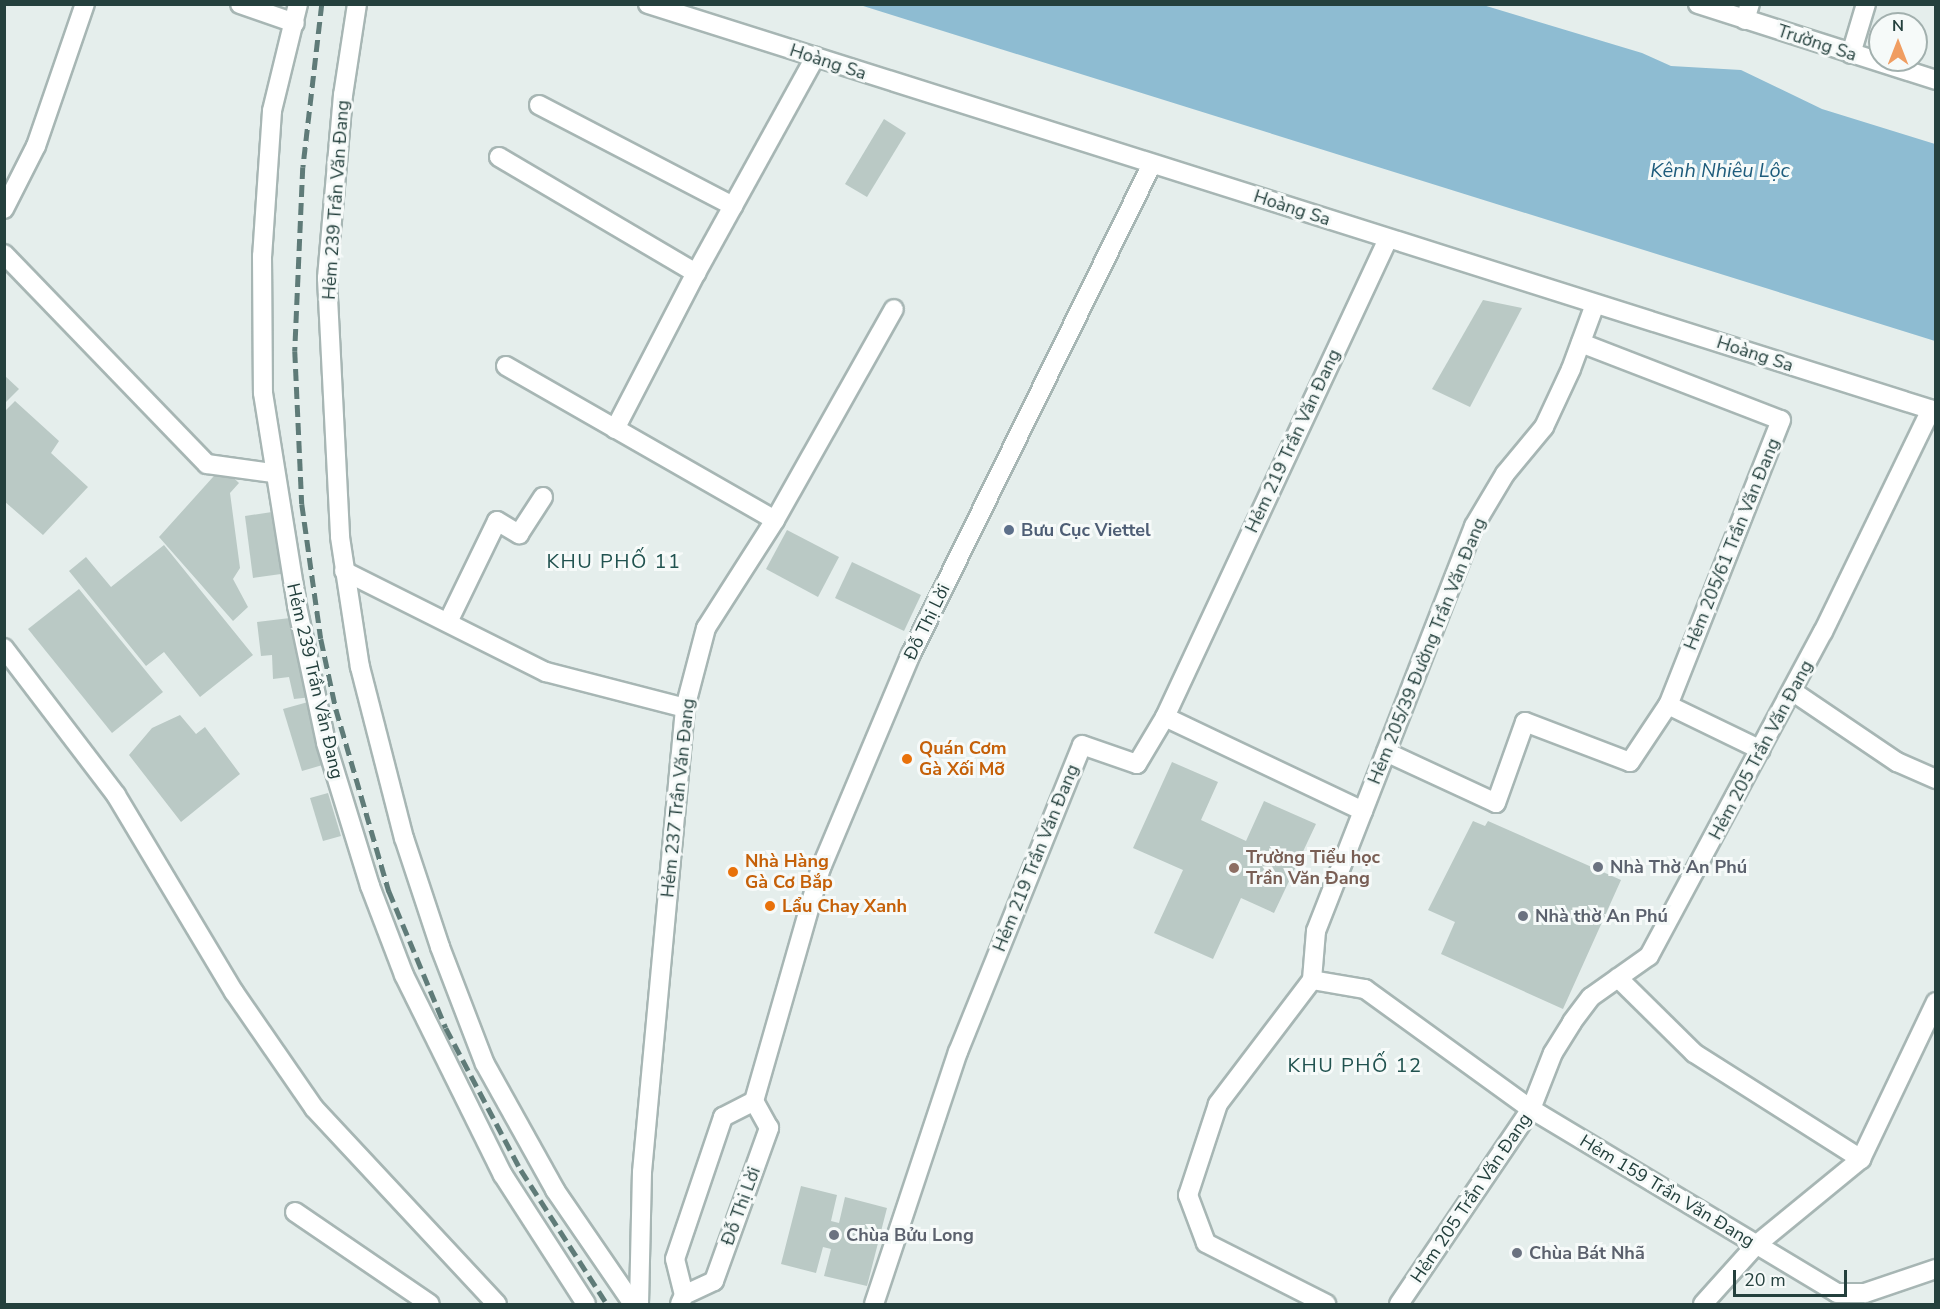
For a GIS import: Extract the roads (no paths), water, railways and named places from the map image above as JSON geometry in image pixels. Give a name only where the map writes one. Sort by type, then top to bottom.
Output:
[{"type":"street","points":[[4,209],[36,147],[85,4]]},
{"type":"street","points":[[240,4],[295,23]]},
{"type":"street","name":"Hẻm 239 Trần Văn Đang","points":[[298,4],[272,111],[265,183],[263,393],[273,473],[326,743],[370,886],[405,975],[503,1175],[586,1305]]},
{"type":"street","name":"Hẻm 239 Trần Văn Đang","points":[[357,4],[343,95],[327,278],[335,466],[344,571],[360,667],[405,838],[440,947],[485,1064],[555,1190],[633,1305]]},
{"type":"street","name":"Hoàng Sa","points":[[648,4],[1933,410]]},
{"type":"street","name":"Trường Sa","points":[[1698,4],[1747,12],[1851,54],[1935,80]]},
{"type":"street","points":[[1851,54],[1866,4]]},
{"type":"street","points":[[615,429],[696,273],[815,57]]},
{"type":"street","points":[[539,105],[733,206]]},
{"type":"street","points":[[499,157],[696,273]]},
{"type":"street","name":"Đỗ Thị Lời","points":[[754,1101],[723,1117],[675,1259],[682,1300],[714,1281],[769,1128],[754,1101],[821,868],[907,665],[1152,164]]},
{"type":"street","name":"Hẻm 219 Trần Văn Ðang","points":[[874,1305],[958,1052],[1082,745],[1137,764],[1164,717],[1388,239]]},
{"type":"street","points":[[4,254],[207,464],[273,473]]},
{"type":"street","name":"Hẻm 205/39 Đường Trần Văn Đang","points":[[1312,980],[1316,931],[1474,526],[1505,474],[1544,427],[1581,343],[1595,304]]},
{"type":"street","name":"Hẻm 237 Trần Văn Đang","points":[[639,1305],[642,1172],[685,708],[706,628],[774,520],[894,309]]},
{"type":"street","name":"Hẻm 205/61 Trần Văn Đang","points":[[1581,343],[1781,420],[1668,705]]},
{"type":"street","points":[[506,366],[774,520]]},
{"type":"street","name":"Hẻm 205 Trần Văn Ðang","points":[[1399,1305],[1532,1109],[1553,1053],[1572,1023],[1591,997],[1649,956],[1761,750],[1933,410]]},
{"type":"street","points":[[448,622],[497,521],[519,534],[543,497]]},
{"type":"street","points":[[344,571],[546,672],[685,708]]},
{"type":"street","points":[[4,648],[69,731],[155,856],[234,992],[314,1108],[497,1305]]},
{"type":"street","points":[[1792,690],[1897,762],[1935,779]]},
{"type":"street","points":[[1386,752],[1497,804],[1525,722],[1630,762],[1668,705],[1761,750]]},
{"type":"street","points":[[1164,717],[1363,811]]},
{"type":"street","points":[[1618,978],[1694,1053],[1861,1160]]},
{"type":"street","points":[[1312,980],[1218,1104],[1188,1195],[1206,1243],[1326,1305]]},
{"type":"street","name":"Hẻm 159 Trần Văn Ðang","points":[[1312,980],[1365,989],[1532,1109],[1837,1293],[1865,1293],[1898,1284],[1935,1269]]},
{"type":"street","points":[[1702,1305],[1756,1245],[1861,1160],[1935,1002]]},
{"type":"street","points":[[295,1212],[430,1305]]},
{"type":"water","name":"Kênh Nhiêu Lộc","points":[[860,5],[1483,5],[1642,53],[1671,66],[1741,70],[1822,109],[1935,144],[1935,341]]},
{"type":"railway","points":[[322,4],[303,167],[295,351],[302,504],[321,639],[336,709],[389,891],[446,1028],[521,1170],[607,1304]]},
{"type":"place","name":"Bưu Cục Viettel","points":[[1009,530]]},
{"type":"place","name":"Quán Cơm Gà Xối Mỡ","points":[[907,759]]},
{"type":"place","name":"Nhà Thờ An Phú","points":[[1598,867]]},
{"type":"place","name":"Trường Tiểu học Trần Văn Đang","points":[[1234,868]]},
{"type":"place","name":"Nhà Hàng Gà Cơ Bắp","points":[[733,872]]},
{"type":"place","name":"Lẩu Chay Xanh","points":[[770,906]]},
{"type":"place","name":"Nhà thờ An Phú","points":[[1523,916]]},
{"type":"place","name":"Chùa Bửu Long","points":[[834,1235]]},
{"type":"place","name":"Chùa Bát Nhã","points":[[1517,1253]]},
{"type":"district","name":"KHU PHỐ 11","points":[[614,561]]},
{"type":"district","name":"KHU PHỐ 12","points":[[1355,1065]]}]
